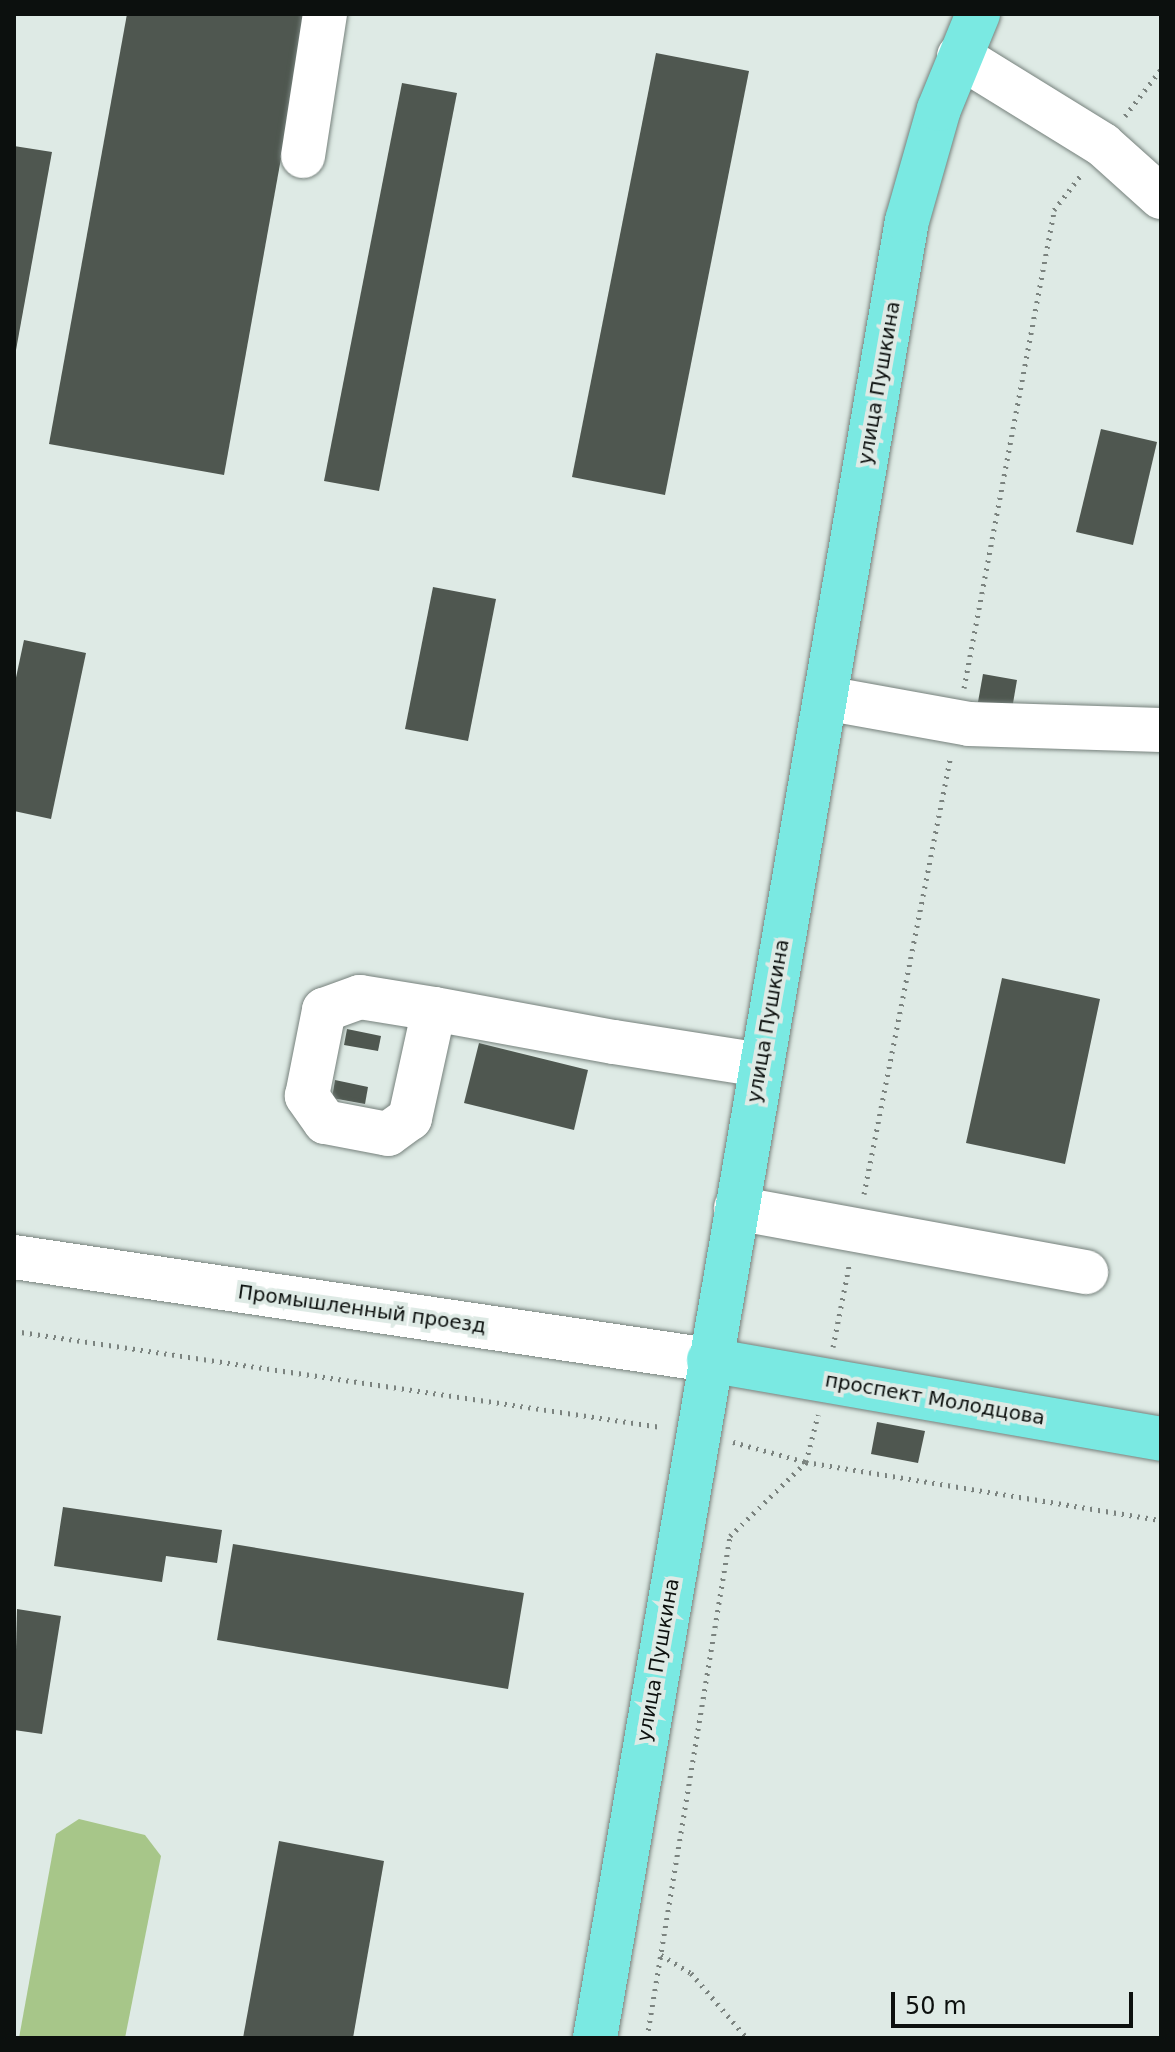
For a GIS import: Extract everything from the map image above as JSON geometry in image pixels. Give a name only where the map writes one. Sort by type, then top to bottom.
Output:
[{"type":"main road","name":"улица Пушкина","points":[[595,2038],[907,221],[969,26]]},
{"type":"main road","name":"проспект Молодцова","points":[[709,1360],[1161,1439]]},
{"type":"street","points":[[303,156],[325,14]]},
{"type":"street","points":[[969,26],[1161,197]]},
{"type":"street","points":[[825,698],[958,720],[1161,730]]},
{"type":"street","points":[[434,1009],[761,1065]]},
{"type":"street","points":[[736,1208],[1086,1272]]},
{"type":"street","name":"Промышленный проезд","points":[[14,1257],[709,1360]]},
{"type":"path","points":[[647,2038],[730,1536],[806,1462],[827,1381],[958,720],[1054,210],[1161,69]]},
{"type":"path","points":[[14,1331],[697,1432],[806,1462],[1161,1520]]},
{"type":"path","points":[[661,1955],[691,1973],[747,2038]]},
{"type":"green space","points":[[79,1819],[145,1835],[161,1856],[125,2038],[19,2038],[56,1834]]},
{"type":"building","points":[[127,14],[307,14],[224,475],[49,444]]},
{"type":"building","points":[[656,53],[749,71],[665,495],[572,477]]},
{"type":"building","points":[[402,83],[457,93],[379,491],[324,481]]},
{"type":"building","points":[[14,146],[52,152],[16,350],[14,350]]},
{"type":"building","points":[[1101,429],[1157,442],[1133,545],[1076,532]]},
{"type":"building","points":[[433,587],[496,599],[468,741],[405,729]]},
{"type":"building","points":[[24,640],[86,653],[51,819],[14,811],[14,687]]},
{"type":"building","points":[[983,674],[1017,680],[1012,709],[978,702]]},
{"type":"building","points":[[1002,978],[1100,999],[1065,1164],[966,1143]]},
{"type":"building","points":[[347,1029],[381,1036],[378,1051],[344,1045]]},
{"type":"building","points":[[479,1043],[588,1070],[574,1130],[464,1103]]},
{"type":"building","points":[[335,1080],[368,1087],[365,1104],[332,1098]]},
{"type":"building","points":[[877,1422],[925,1431],[918,1463],[871,1454]]},
{"type":"building","points":[[63,1507],[222,1530],[217,1563],[166,1556],[162,1582],[54,1566]]},
{"type":"building","points":[[233,1544],[524,1593],[508,1689],[217,1640]]},
{"type":"building","points":[[17,1609],[61,1616],[42,1734],[14,1730]]},
{"type":"building","points":[[279,1841],[384,1861],[353,2038],[243,2038]]}]
